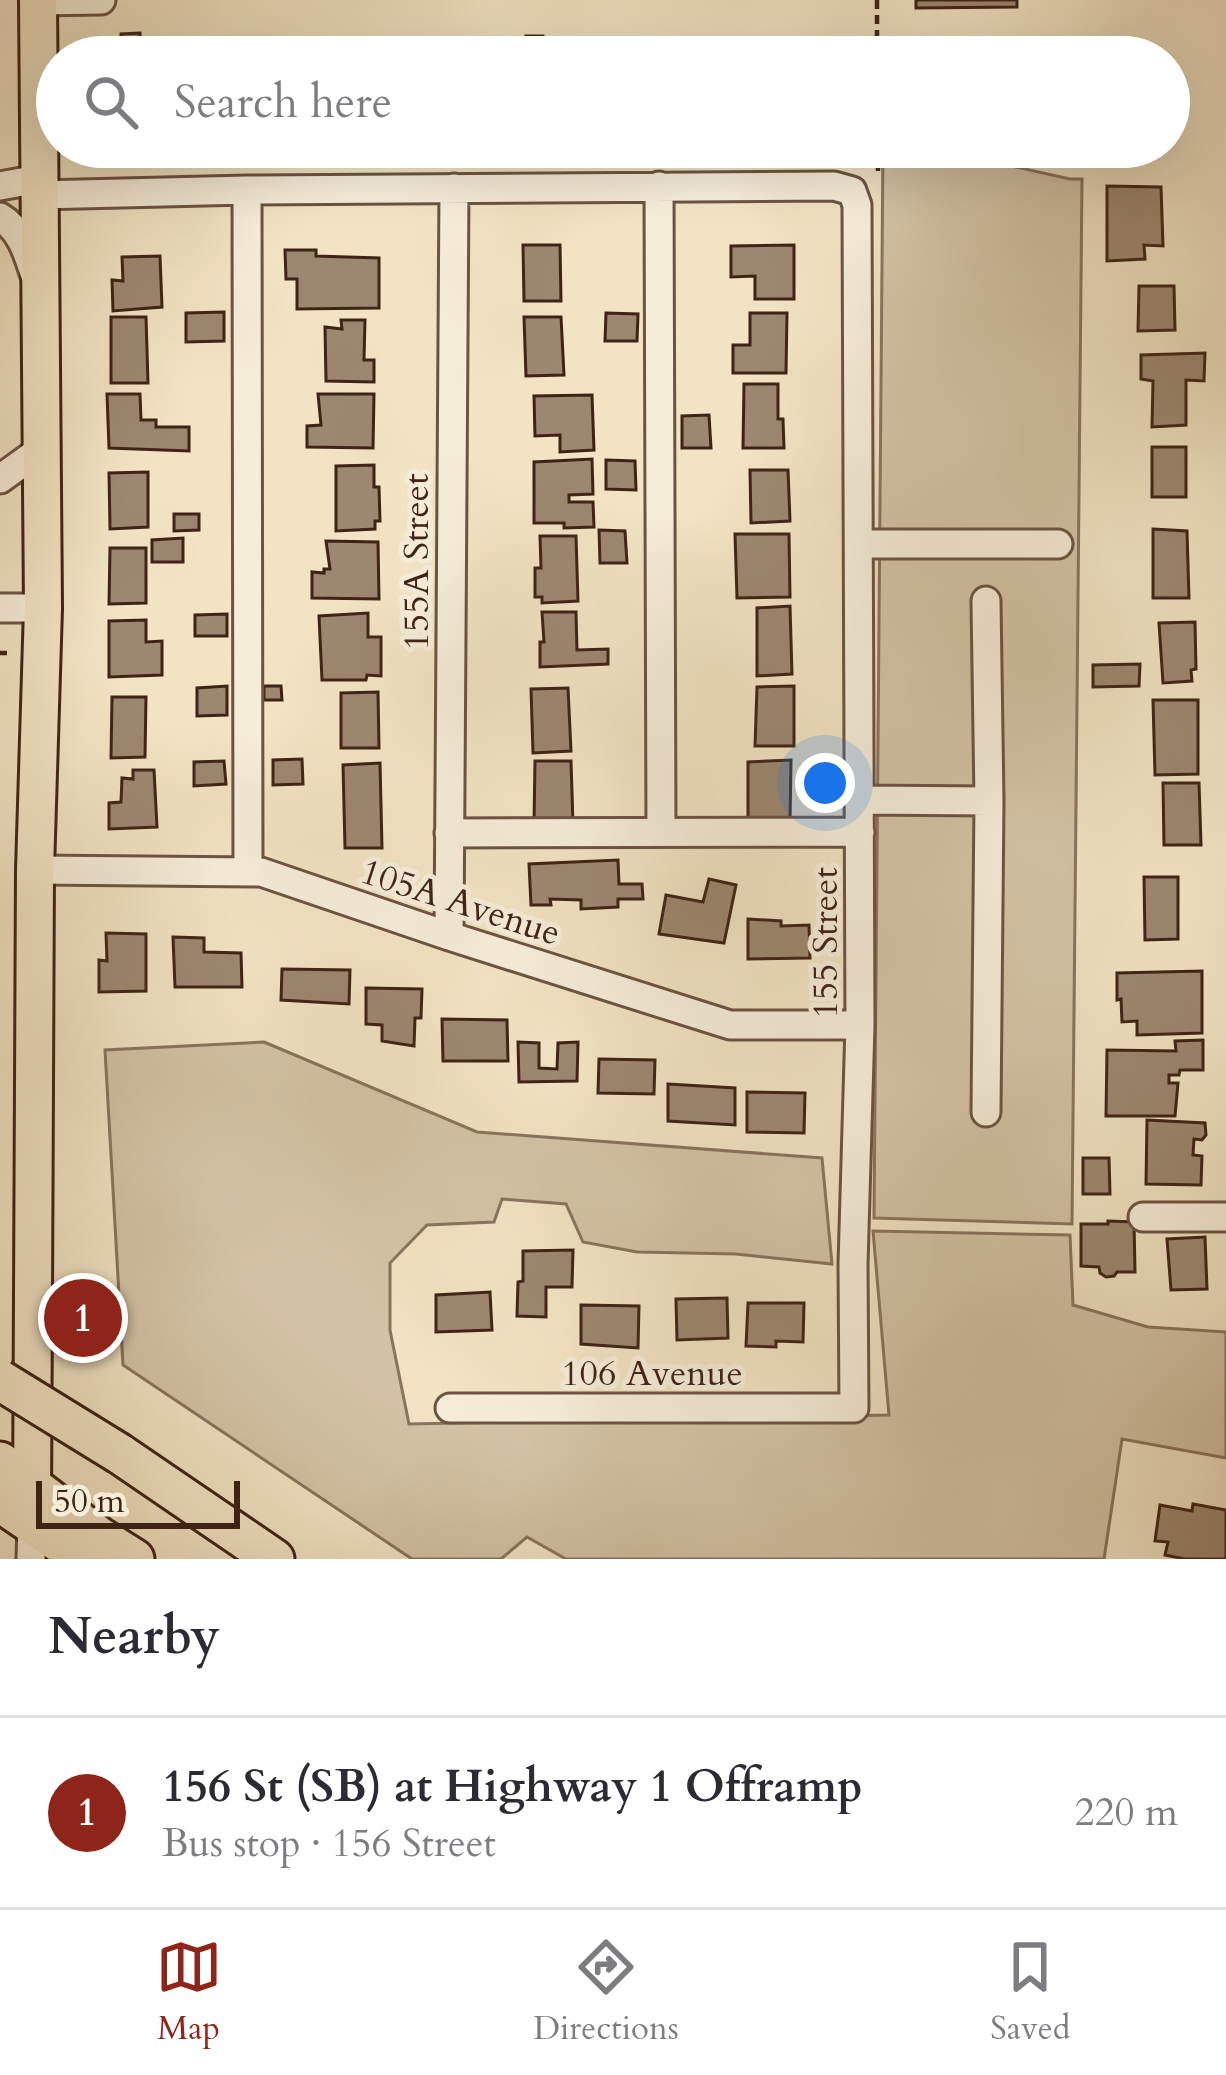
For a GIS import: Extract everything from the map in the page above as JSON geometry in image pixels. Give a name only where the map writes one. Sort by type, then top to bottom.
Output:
[{"type":"highway","points":[[0,1380],[120,1454],[274,1559]]},
{"type":"highway","points":[[19,1506],[84,1559]]},
{"type":"highway","points":[[19,1506],[100,1537],[134,1559]]},
{"type":"main road","points":[[38,0],[38,36]]},
{"type":"main road","points":[[19,1506],[43,608],[38,168]]},
{"type":"street","points":[[38,0],[100,0]]},
{"type":"street","points":[[0,186],[247,190],[865,185]]},
{"type":"street","name":"155 Street","points":[[854,1408],[860,1024],[857,205],[865,185]]},
{"type":"street","points":[[659,186],[661,832]]},
{"type":"street","name":"155A Street","points":[[449,936],[454,188]]},
{"type":"street","points":[[247,190],[248,872]]},
{"type":"street","points":[[0,217],[26,247],[40,292]]},
{"type":"street","points":[[0,479],[43,448]]},
{"type":"street","points":[[860,544],[1058,544]]},
{"type":"street","points":[[986,601],[986,1112]]},
{"type":"street","points":[[0,608],[43,608]]},
{"type":"street","points":[[860,800],[989,801]]},
{"type":"street","points":[[449,833],[860,832]]},
{"type":"street","name":"105A Avenue","points":[[35,870],[261,872],[730,1025],[860,1024]]},
{"type":"street","points":[[1143,1216],[1226,1217]]},
{"type":"street","name":"106 Avenue","points":[[450,1408],[854,1408]]},
{"type":"path","points":[[877,0],[878,36]]},
{"type":"path","points":[[865,185],[871,168]]},
{"type":"shaded area","points":[[883,168],[1020,168],[1082,179],[1072,1224],[874,1218]]},
{"type":"shaded area","points":[[264,1042],[477,1132],[822,1158],[832,1264],[736,1254],[637,1252],[583,1242],[566,1204],[502,1199],[494,1222],[427,1225],[390,1263],[390,1330],[409,1424],[889,1415],[873,1231],[1070,1235],[1073,1305],[1148,1327],[1226,1332],[1226,1458],[1122,1439],[1104,1559],[566,1559],[527,1537],[501,1559],[412,1559],[123,1365],[105,1050]]},
{"type":"building","points":[[916,0],[1017,0],[1017,7],[916,8]]},
{"type":"building","points":[[1107,186],[1161,187],[1163,246],[1144,245],[1145,259],[1107,261]]},
{"type":"building","points":[[523,245],[560,245],[561,301],[524,301]]},
{"type":"building","points":[[794,245],[794,299],[755,299],[755,276],[731,277],[731,246]]},
{"type":"building","points":[[285,250],[379,258],[379,308],[297,309],[297,279],[286,279]]},
{"type":"building","points":[[160,256],[162,307],[113,311],[112,280],[123,281],[122,257]]},
{"type":"building","points":[[1139,286],[1174,286],[1175,330],[1138,331]]},
{"type":"building","points":[[224,312],[224,341],[186,342],[186,313]]},
{"type":"building","points":[[606,313],[638,314],[637,341],[605,341]]},
{"type":"building","points":[[750,313],[787,313],[786,373],[733,373],[733,345],[750,345]]},
{"type":"building","points":[[111,317],[146,317],[148,383],[111,383]]},
{"type":"building","points":[[524,317],[561,317],[564,375],[526,376]]},
{"type":"building","points":[[341,320],[365,320],[364,360],[374,360],[374,382],[326,381],[325,327],[342,329]]},
{"type":"building","points":[[1205,353],[1204,381],[1186,380],[1186,425],[1152,427],[1153,381],[1141,379],[1141,355]]},
{"type":"building","points":[[744,384],[778,384],[784,448],[743,448]]},
{"type":"building","points":[[107,394],[140,394],[141,420],[156,420],[156,427],[189,427],[189,451],[109,448]]},
{"type":"building","points":[[318,394],[374,394],[373,448],[307,447],[307,426],[321,425]]},
{"type":"building","points":[[592,395],[594,450],[560,452],[560,435],[535,436],[534,396]]},
{"type":"building","points":[[709,415],[711,448],[682,448],[682,416]]},
{"type":"building","points":[[1152,447],[1186,447],[1186,497],[1152,497]]},
{"type":"building","points":[[592,459],[593,494],[569,495],[569,502],[593,502],[594,527],[534,523],[534,462]]},
{"type":"building","points":[[606,460],[635,461],[636,490],[606,489]]},
{"type":"building","points":[[374,465],[380,521],[375,521],[375,529],[336,531],[336,466]]},
{"type":"building","points":[[750,470],[788,470],[790,521],[751,523]]},
{"type":"building","points":[[148,472],[148,527],[110,529],[109,473]]},
{"type":"building","points":[[174,514],[199,514],[199,530],[174,531]]},
{"type":"building","points":[[1153,529],[1187,531],[1189,598],[1153,598]]},
{"type":"building","points":[[599,530],[625,531],[627,563],[600,563]]},
{"type":"building","points":[[735,534],[789,534],[790,597],[737,598]]},
{"type":"building","points":[[540,536],[576,536],[578,601],[542,603],[542,597],[535,597],[535,568],[541,568]]},
{"type":"building","points":[[183,538],[183,562],[152,562],[152,540]]},
{"type":"building","points":[[326,541],[378,542],[379,599],[312,598],[312,572],[330,569]]},
{"type":"building","points":[[110,548],[146,548],[146,603],[109,604]]},
{"type":"building","points":[[790,606],[792,674],[757,676],[757,608]]},
{"type":"building","points":[[542,612],[576,612],[577,650],[608,649],[608,664],[540,667]]},
{"type":"building","points":[[368,613],[368,637],[381,637],[381,676],[322,680],[319,616]]},
{"type":"building","points":[[227,614],[227,636],[195,636],[195,615]]},
{"type":"building","points":[[146,620],[146,642],[162,641],[162,675],[109,677],[109,621]]},
{"type":"building","points":[[1195,622],[1192,681],[1163,683],[1159,623]]},
{"type":"building","points":[[1140,664],[1139,686],[1093,687],[1093,665]]},
{"type":"building","points":[[227,686],[227,715],[197,716],[197,688]]},
{"type":"building","points":[[264,686],[281,686],[282,700],[264,700]]},
{"type":"building","points":[[794,686],[794,746],[755,746],[757,687]]},
{"type":"building","points":[[568,688],[571,751],[533,753],[531,689]]},
{"type":"building","points":[[378,692],[379,748],[341,748],[341,693]]},
{"type":"building","points":[[112,697],[146,697],[145,757],[111,758]]},
{"type":"building","points":[[1153,700],[1198,700],[1198,774],[1155,775]]},
{"type":"building","points":[[302,759],[303,784],[273,785],[273,760]]},
{"type":"building","points":[[791,760],[790,822],[748,823],[748,762]]},
{"type":"building","points":[[224,761],[226,784],[194,786],[194,762]]},
{"type":"building","points":[[535,761],[571,761],[573,824],[534,823]]},
{"type":"building","points":[[380,763],[382,848],[345,848],[343,765]]},
{"type":"building","points":[[133,770],[154,770],[157,827],[109,829],[109,803],[121,802],[122,778],[133,779]]},
{"type":"building","points":[[1163,783],[1199,783],[1201,845],[1164,845]]},
{"type":"building","points":[[618,860],[619,884],[642,884],[643,899],[618,899],[618,907],[581,909],[581,900],[550,899],[551,905],[531,905],[529,864]]},
{"type":"building","points":[[1144,877],[1178,877],[1178,939],[1145,940]]},
{"type":"building","points":[[709,879],[736,885],[724,943],[659,934],[666,895],[703,902]]},
{"type":"building","points":[[748,919],[781,921],[781,926],[809,925],[810,958],[748,959]]},
{"type":"building","points":[[106,933],[146,934],[146,991],[99,992],[99,960],[107,961]]},
{"type":"building","points":[[173,937],[204,938],[204,952],[241,953],[242,987],[175,987]]},
{"type":"building","points":[[282,969],[350,970],[349,1004],[281,1000]]},
{"type":"building","points":[[1202,971],[1202,1033],[1137,1035],[1137,1021],[1122,1022],[1117,973]]},
{"type":"building","points":[[366,988],[422,989],[414,1046],[382,1041],[382,1025],[366,1024]]},
{"type":"building","points":[[442,1019],[507,1020],[508,1061],[443,1061]]},
{"type":"building","points":[[1203,1040],[1203,1070],[1169,1075],[1169,1083],[1178,1083],[1175,1116],[1106,1116],[1107,1050],[1176,1051],[1175,1041]]},
{"type":"building","points":[[518,1042],[539,1043],[539,1068],[557,1069],[558,1043],[578,1042],[577,1081],[519,1082]]},
{"type":"building","points":[[599,1059],[655,1060],[654,1094],[598,1093]]},
{"type":"building","points":[[668,1084],[735,1088],[735,1125],[668,1121]]},
{"type":"building","points":[[747,1092],[805,1093],[804,1133],[747,1132]]},
{"type":"building","points":[[1147,1120],[1205,1123],[1206,1135],[1194,1139],[1193,1155],[1202,1156],[1201,1185],[1146,1184]]},
{"type":"building","points":[[1083,1158],[1109,1158],[1110,1194],[1083,1194]]},
{"type":"building","points":[[1134,1222],[1135,1272],[1106,1277],[1099,1267],[1081,1266],[1081,1224]]},
{"type":"building","points":[[1205,1237],[1207,1289],[1171,1290],[1167,1239]]},
{"type":"building","points":[[573,1250],[572,1287],[546,1287],[546,1317],[517,1316],[523,1251]]},
{"type":"building","points":[[490,1292],[492,1330],[436,1332],[436,1295]]},
{"type":"building","points":[[727,1298],[728,1338],[677,1340],[676,1299]]},
{"type":"building","points":[[748,1303],[804,1303],[803,1342],[746,1346]]},
{"type":"building","points":[[581,1305],[639,1306],[638,1348],[581,1344]]},
{"type":"building","points":[[1193,1504],[1226,1510],[1226,1559],[1165,1555],[1168,1542],[1155,1541],[1160,1505],[1192,1511]]},
{"type":"place","name":"156 St (SB) at Highway 1 Offramp","points":[[83,1318]]}]
